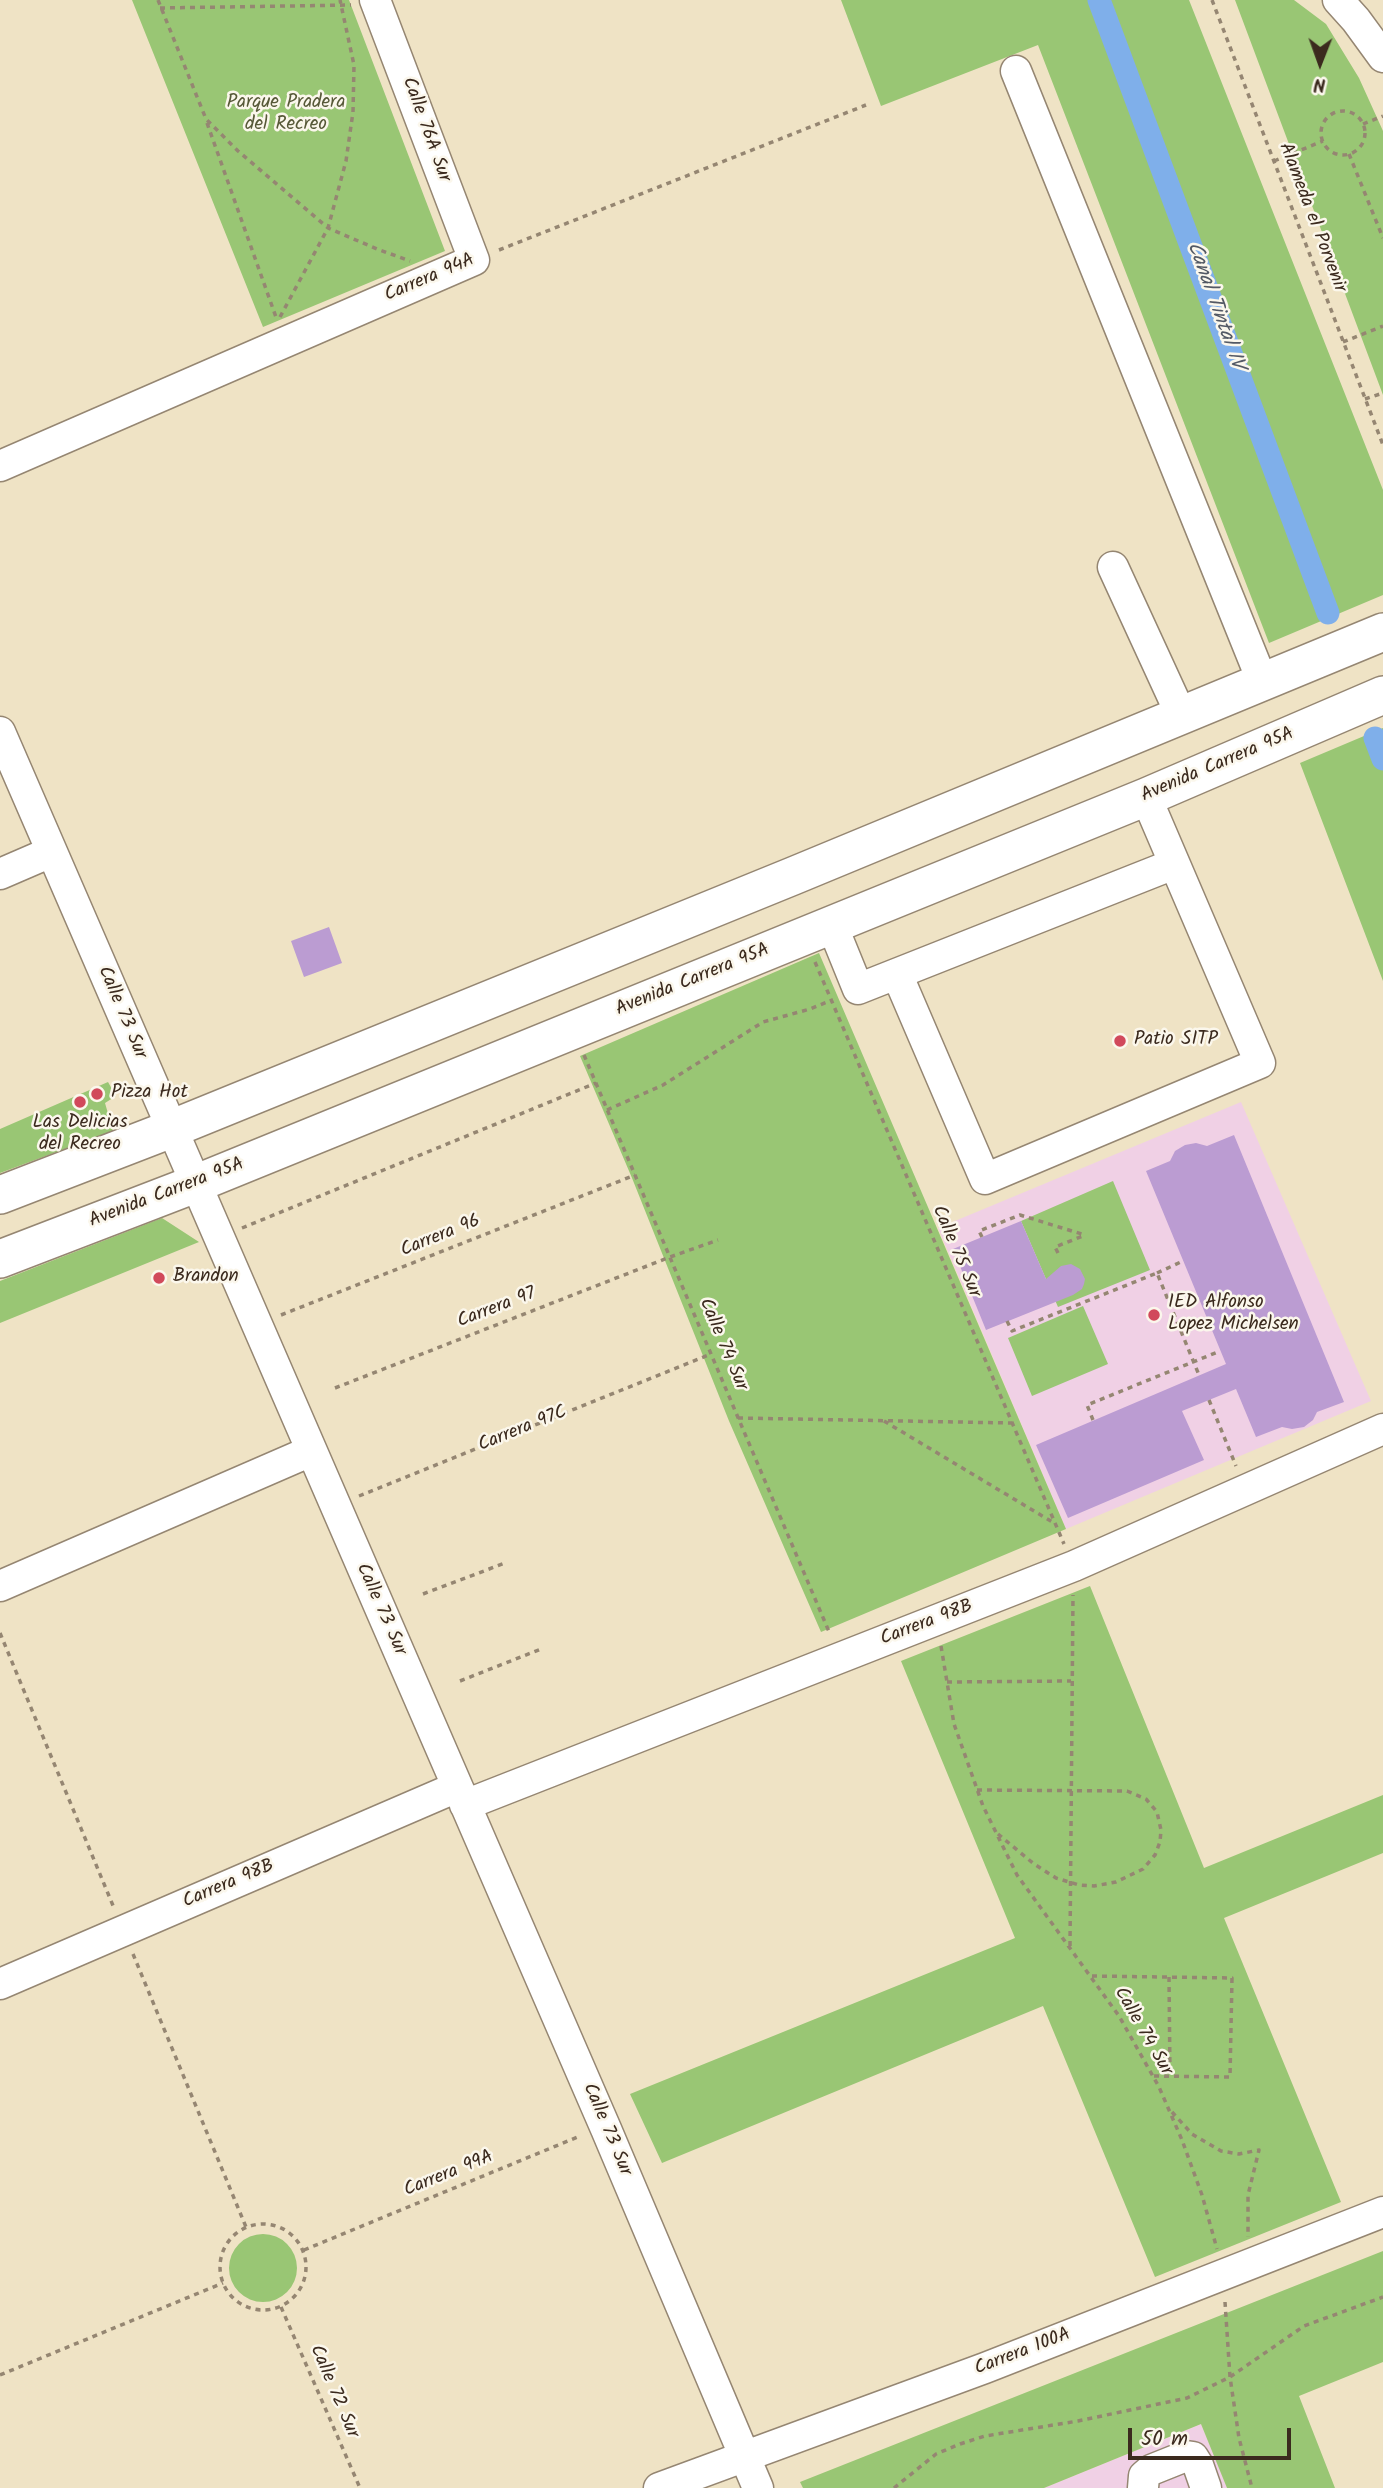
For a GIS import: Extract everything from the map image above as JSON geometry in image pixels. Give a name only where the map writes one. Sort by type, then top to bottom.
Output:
[{"type":"main road","points":[[0,1195],[171,1129],[1166,724],[1383,632]]},
{"type":"main road","points":[[1252,688],[1235,705],[1238,731],[1249,742],[1261,748]]},
{"type":"main road","name":"Avenida Carrera 95A","points":[[0,1259],[195,1184],[832,925],[1160,791],[1383,695]]},
{"type":"main road","points":[[1160,791],[1178,761],[1174,747],[1163,736],[1166,724]]},
{"type":"street","points":[[1338,0],[1383,57]]},
{"type":"street","name":"Calle 76A Sur","points":[[376,2],[474,260]]},
{"type":"street","points":[[1016,71],[1252,688]]},
{"type":"street","name":"Carrera 94A","points":[[0,466],[474,260]]},
{"type":"street","points":[[1113,567],[1166,724]]},
{"type":"street","name":"Calle 73 Sur","points":[[0,733],[606,2129],[758,2488]]},
{"type":"street","points":[[897,974],[985,1179],[1260,1063],[1174,864],[1160,791]]},
{"type":"street","points":[[0,874],[51,852]]},
{"type":"street","points":[[832,925],[858,989],[1174,864]]},
{"type":"street","name":"Carrera 98B","points":[[0,1984],[461,1796],[840,1658],[1074,1566],[1383,1429]]},
{"type":"street","points":[[0,1586],[311,1451]]},
{"type":"street","name":"Carrera 100A","points":[[659,2488],[985,2368],[1383,2212]]},
{"type":"street","points":[[1143,2488],[1144,2476],[1151,2470],[1186,2456],[1193,2457],[1198,2465],[1206,2488]]},
{"type":"path","points":[[158,0],[206,119],[277,321],[328,228],[346,161],[353,112],[354,65],[340,0]]},
{"type":"path","name":"Alameda el Porvenir","points":[[1212,0],[1383,445]]},
{"type":"path","points":[[160,8],[376,2]]},
{"type":"path","name":"Carrera 94A","points":[[474,260],[866,105]]},
{"type":"path","points":[[1332,113],[1354,113],[1363,124],[1364,139],[1356,150],[1349,154],[1335,153],[1329,150],[1323,141],[1323,124],[1332,113]]},
{"type":"path","points":[[1363,124],[1383,116]]},
{"type":"path","points":[[206,119],[238,152],[328,228],[417,263],[435,277]]},
{"type":"path","points":[[1273,160],[1323,141]]},
{"type":"path","points":[[1349,154],[1383,238]]},
{"type":"path","points":[[1343,342],[1383,326]]},
{"type":"path","points":[[1365,399],[1383,393]]},
{"type":"path","name":"Calle 75 Sur","points":[[815,962],[1074,1566]]},
{"type":"path","points":[[607,1110],[663,1085],[763,1022],[810,1010],[832,1000]]},
{"type":"path","name":"Calle 74 Sur","points":[[583,1053],[840,1658]]},
{"type":"path","points":[[218,1238],[596,1083]]},
{"type":"path","name":"Carrera 96","points":[[257,1325],[635,1175]]},
{"type":"path","points":[[982,1237],[979,1231],[1020,1215],[1085,1235],[1055,1247],[1058,1253]]},
{"type":"path","name":"Carrera 97","points":[[335,1388],[718,1240]]},
{"type":"path","points":[[1007,1321],[1012,1331],[1183,1261]]},
{"type":"path","points":[[1157,1273],[1199,1375]]},
{"type":"path","points":[[1093,1420],[1087,1405],[1220,1351]]},
{"type":"path","name":"Carrera 97C","points":[[335,1506],[711,1354]]},
{"type":"path","points":[[1209,1400],[1236,1465]]},
{"type":"path","points":[[738,1418],[1013,1423]]},
{"type":"path","points":[[882,1420],[1056,1524]]},
{"type":"path","points":[[423,1594],[506,1563]]},
{"type":"path","points":[[1070,1946],[1074,1566]]},
{"type":"path","name":"Calle 74 Sur","points":[[938,1619],[954,1724],[977,1790],[996,1832],[1017,1875],[1119,2016],[1168,2107],[1202,2195],[1223,2275],[1230,2377],[1239,2438],[1252,2488]]},
{"type":"path","points":[[460,1681],[541,1649]]},
{"type":"path","points":[[946,1682],[1071,1681]]},
{"type":"path","points":[[977,1790],[1127,1791],[1146,1799],[1157,1812],[1161,1830],[1155,1855],[1143,1869],[1132,1876],[1094,1886],[1056,1878],[1034,1864],[996,1832]]},
{"type":"path","points":[[1092,1976],[1232,1978],[1230,2077],[1153,2076]]},
{"type":"path","points":[[1169,1977],[1170,2076]]},
{"type":"path","points":[[1168,2107],[1192,2134],[1221,2151],[1239,2154],[1259,2150],[1248,2195],[1248,2247],[1254,2263]]},
{"type":"path","name":"Carrera 99A","points":[[304,2250],[581,2136],[606,2129]]},
{"type":"path","points":[[260,2223],[286,2229],[297,2238],[304,2250],[306,2276],[301,2289],[281,2307],[254,2309],[241,2304],[230,2295],[223,2283],[221,2256],[226,2244],[246,2227],[260,2223]]},
{"type":"path","points":[[0,2375],[223,2283]]},
{"type":"path","points":[[894,2488],[936,2454],[985,2436],[1078,2421],[1187,2398],[1230,2377],[1304,2326],[1383,2297]]},
{"type":"path","name":"Calle 72 Sur","points":[[281,2307],[360,2488]]},
{"type":"shaded area","name":"IED Alfonso Lopez Michelsen","points":[[1241,1102],[1371,1401],[1066,1529],[938,1228]]},
{"type":"shaded area","points":[[1201,2424],[1227,2488],[1044,2488]]},
{"type":"green space","name":"Parque Pradera del Recreo","points":[[132,0],[349,0],[445,251],[263,327]]},
{"type":"green space","points":[[841,0],[1189,0],[1383,490],[1383,595],[1269,643],[1038,45],[881,106]]},
{"type":"green space","points":[[1235,0],[1294,0],[1326,24],[1359,78],[1383,131],[1383,395]]},
{"type":"green space","points":[[1383,728],[1383,981],[1300,763]]},
{"type":"green space","points":[[819,953],[1066,1529],[821,1632],[729,1421],[580,1056]]},
{"type":"green space","points":[[108,1082],[116,1096],[105,1103],[113,1131],[0,1173],[0,1129]]},
{"type":"green space","points":[[1113,1181],[1150,1270],[1058,1307],[1021,1221]]},
{"type":"green space","points":[[162,1218],[199,1242],[0,1323],[0,1281]]},
{"type":"green space","points":[[1083,1306],[1108,1364],[1032,1396],[1008,1338]]},
{"type":"green space","points":[[1090,1586],[1204,1868],[1383,1795],[1383,1853],[1224,1918],[1341,2202],[1155,2277],[1043,2006],[662,2163],[630,2094],[1015,1938],[901,1661]]},
{"type":"green space","points":[[256,2234],[270,2234],[282,2239],[292,2249],[297,2268],[292,2287],[282,2297],[270,2302],[256,2302],[244,2297],[234,2287],[229,2275],[229,2261],[234,2249],[244,2239]]},
{"type":"green space","points":[[1383,2251],[1383,2362],[1299,2396],[1335,2488],[1227,2488],[1201,2424],[1044,2488],[803,2488],[800,2482]]},
{"type":"building","points":[[329,927],[342,963],[304,977],[291,941]]},
{"type":"building","points":[[1234,1135],[1344,1402],[1317,1412],[1313,1420],[1304,1427],[1282,1427],[1256,1437],[1236,1389],[1182,1411],[1204,1460],[1068,1518],[1036,1445],[1226,1364],[1146,1171],[1170,1161],[1175,1151],[1185,1145],[1196,1143],[1207,1146]]},
{"type":"building","points":[[1021,1221],[1046,1279],[1061,1266],[1071,1264],[1080,1269],[1085,1279],[1084,1284],[1082,1289],[1073,1295],[986,1330],[953,1249]]},
{"type":"waterway","name":"Canal Tintal IV","points":[[1099,0],[1328,613]]},
{"type":"waterway","name":"Canal Tintal IV","points":[[1375,738],[1383,759]]},
{"type":"place","name":"Patio SITP","points":[[1120,1041]]},
{"type":"place","name":"Pizza Hot","points":[[97,1094]]},
{"type":"place","name":"Las Delicias del Recreo","points":[[80,1102]]},
{"type":"place","name":"Brandon","points":[[159,1278]]},
{"type":"place","name":"IED Alfonso Lopez Michelsen","points":[[1154,1315]]}]
